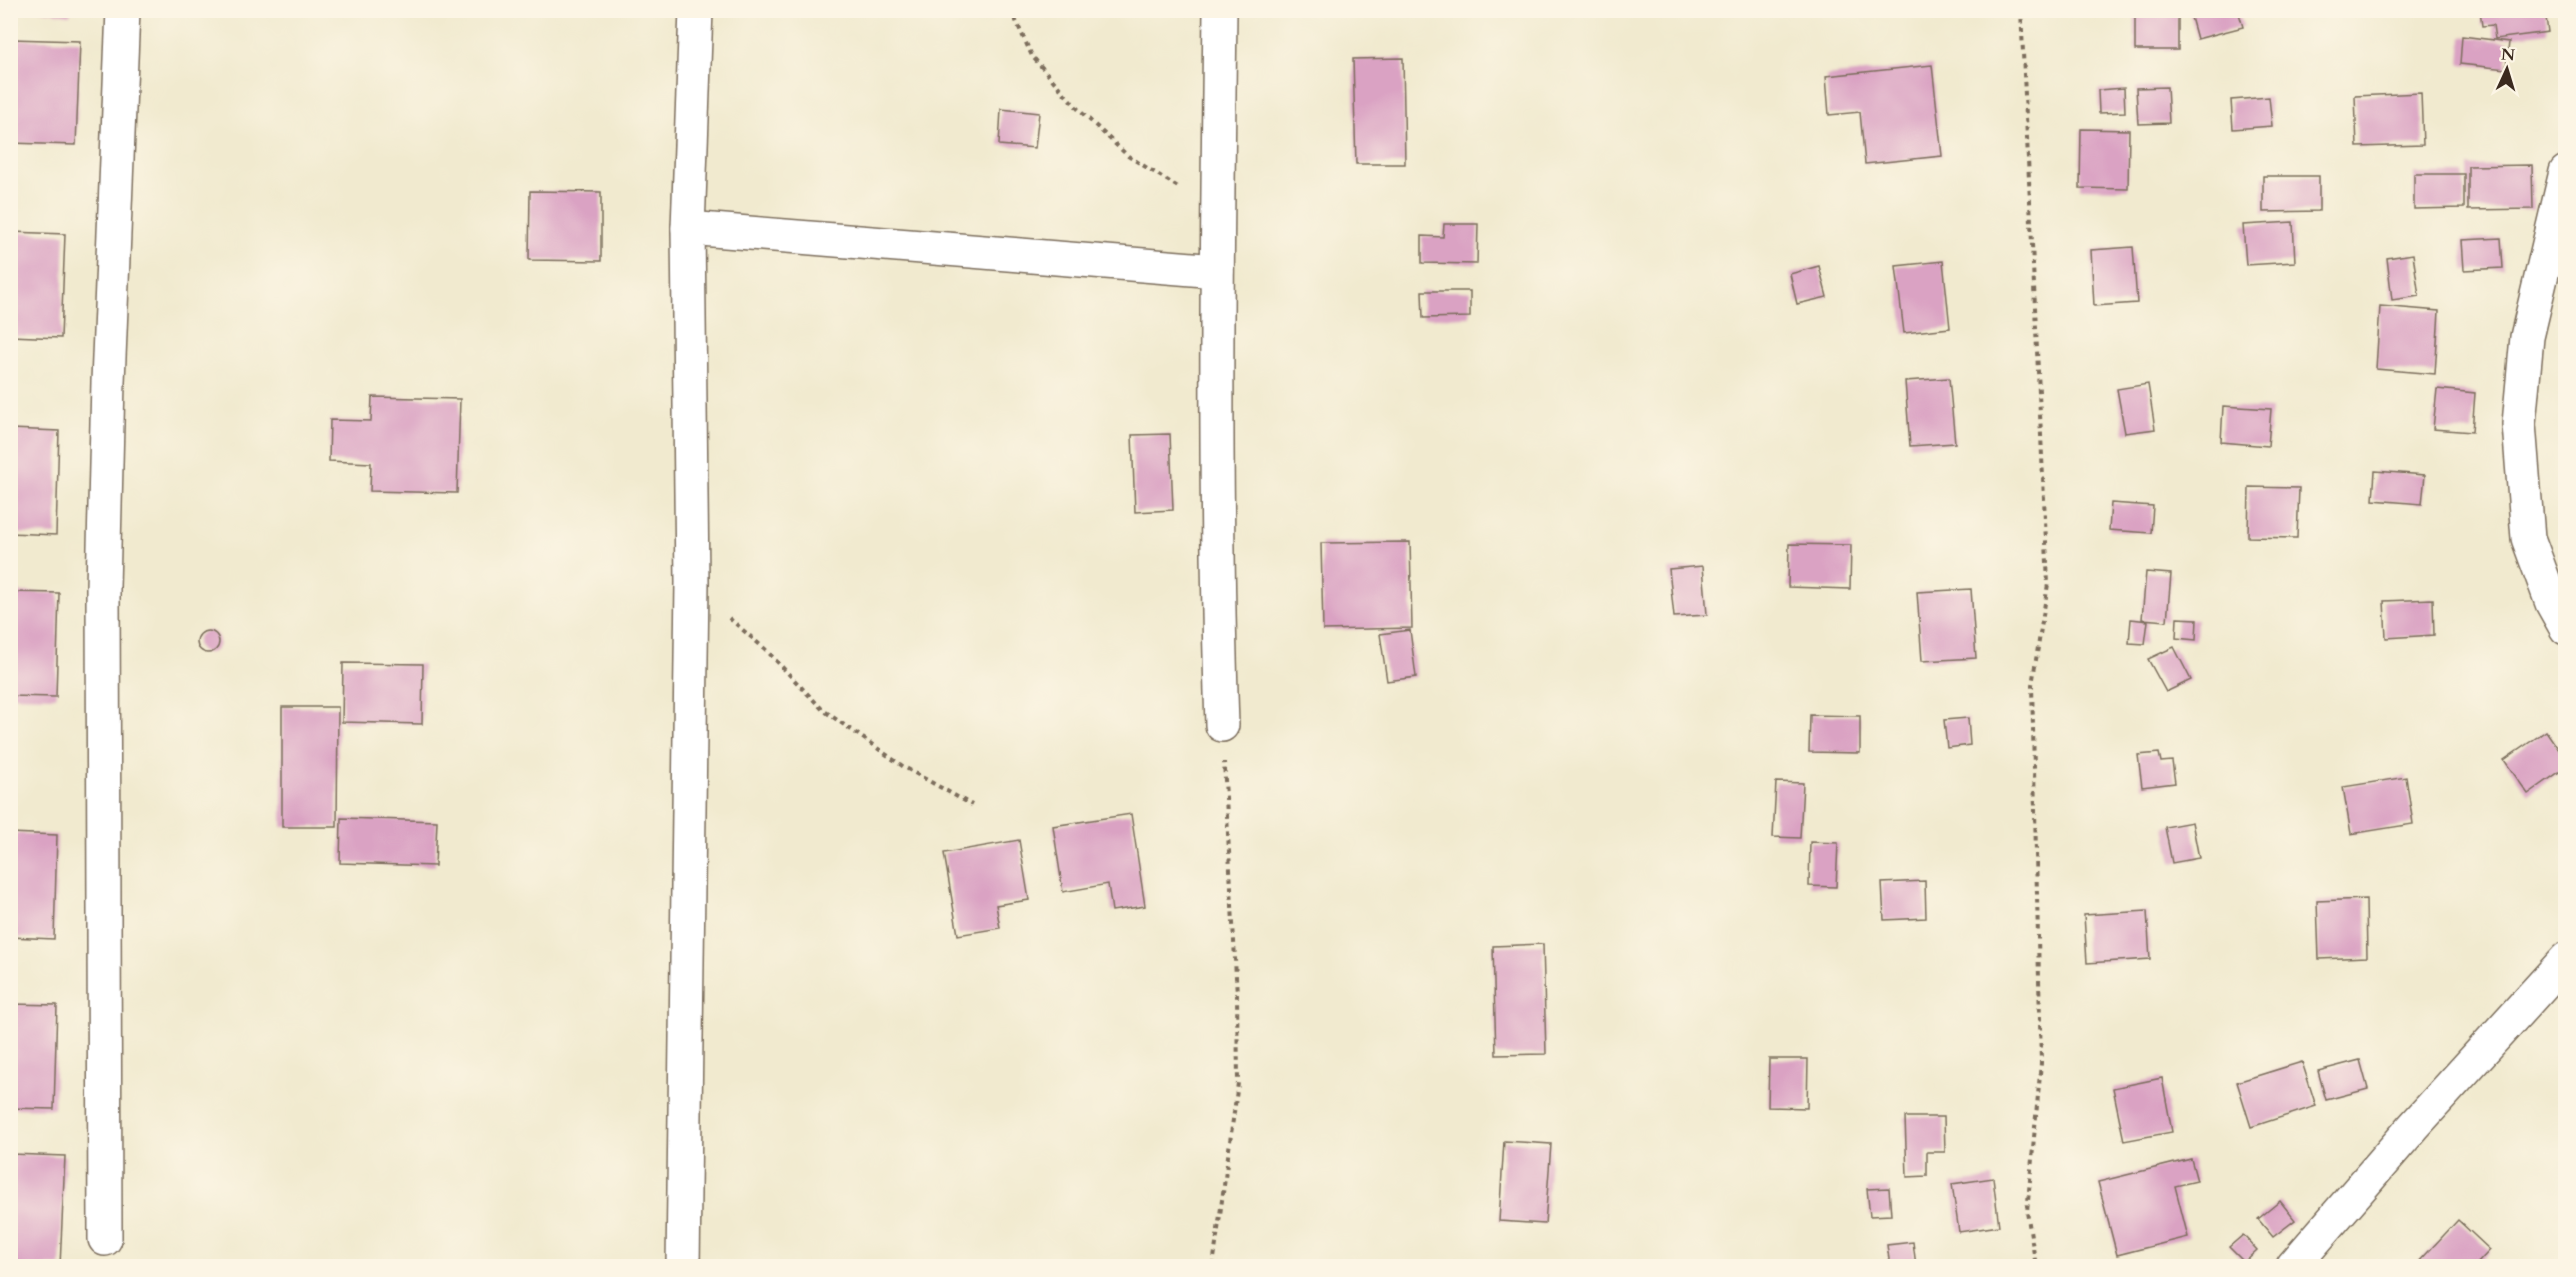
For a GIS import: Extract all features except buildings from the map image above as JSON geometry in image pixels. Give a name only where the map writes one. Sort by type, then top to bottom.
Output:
[{"type":"street","points":[[105,1239],[103,588],[108,382],[123,10]]},
{"type":"street","points":[[683,1266],[692,582],[688,228],[696,10]]},
{"type":"street","points":[[1220,10],[1217,212],[1217,578],[1222,725]]},
{"type":"street","points":[[2565,172],[2527,337],[2519,424],[2528,538],[2552,603],[2565,628]]},
{"type":"street","points":[[688,228],[1217,271]]},
{"type":"street","points":[[2294,1266],[2414,1126],[2565,959]]},
{"type":"path","points":[[1011,10],[1032,56],[1078,109],[1128,156],[1217,212]]},
{"type":"path","points":[[2021,10],[2048,584],[2032,685],[2041,1063],[2027,1212],[2036,1266]]},
{"type":"path","points":[[692,582],[765,649],[822,710],[904,767],[972,805]]},
{"type":"path","points":[[1214,1266],[1238,1083],[1237,995],[1222,725]]}]
